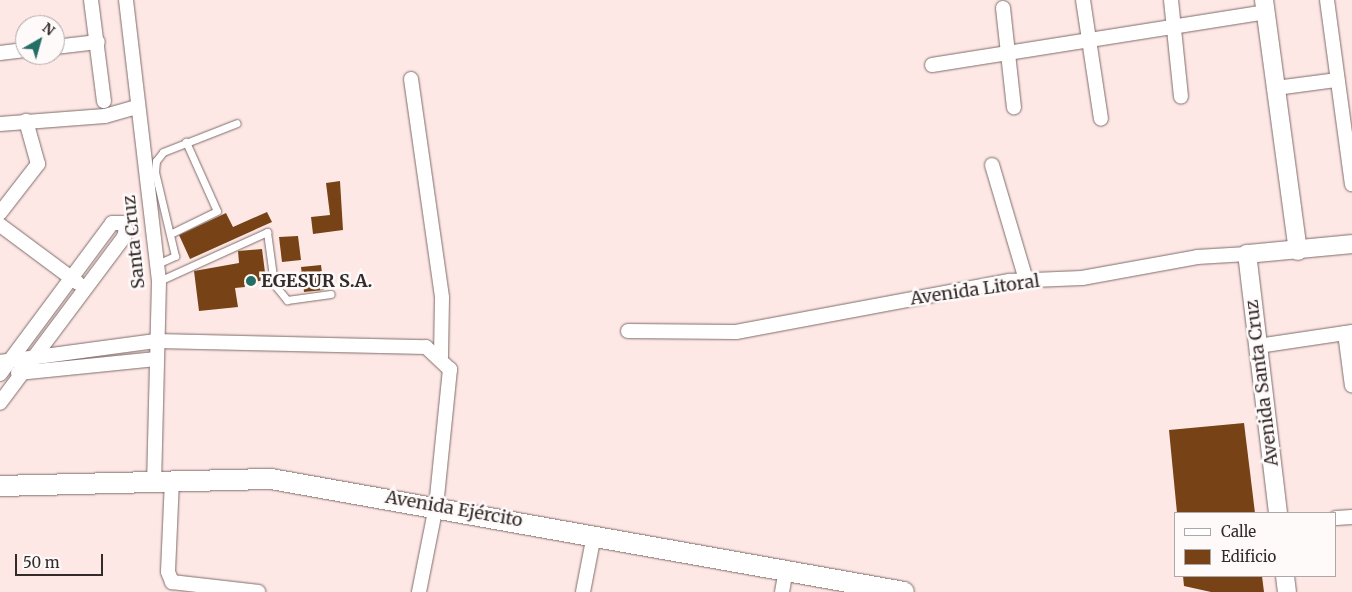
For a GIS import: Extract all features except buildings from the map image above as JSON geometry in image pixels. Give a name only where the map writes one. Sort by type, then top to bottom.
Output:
[{"type":"main road","name":"Avenida Ejército","points":[[0,486],[163,480],[271,479],[436,506],[904,592]]},
{"type":"street","points":[[91,0],[98,42],[104,101]]},
{"type":"street","name":"Santa Cruz","points":[[126,0],[136,107],[159,282],[156,359],[169,578],[178,585],[219,589]]},
{"type":"street","points":[[1084,0],[1101,119]]},
{"type":"street","points":[[1170,0],[1181,96]]},
{"type":"street","points":[[1327,0],[1337,80],[1350,155],[1352,184]]},
{"type":"street","points":[[932,65],[1089,43],[1174,28],[1265,6],[1298,251]]},
{"type":"street","points":[[1003,8],[1014,107]]},
{"type":"street","points":[[65,46],[98,42]]},
{"type":"street","points":[[0,53],[15,51]]},
{"type":"street","points":[[411,79],[442,298],[441,357]]},
{"type":"street","points":[[1276,88],[1337,80]]},
{"type":"street","points":[[0,124],[106,116],[136,107]]},
{"type":"street","points":[[0,213],[38,164],[26,121]]},
{"type":"street","points":[[992,165],[1026,280]]},
{"type":"street","points":[[0,403],[22,373],[87,290],[124,237],[126,230],[122,224],[112,223],[72,278],[5,360],[0,374],[22,373],[156,359]]},
{"type":"street","points":[[0,225],[87,290]]},
{"type":"street","name":"Avenida Litoral","points":[[628,331],[736,332],[1026,280],[1082,278],[1197,257],[1298,251],[1352,244]]},
{"type":"street","name":"Avenida Santa Cruz","points":[[1247,254],[1278,512]]},
{"type":"street","points":[[1258,346],[1348,332],[1352,386]]},
{"type":"street","points":[[5,360],[156,341],[309,346],[408,344],[426,346],[441,357],[450,369],[436,506],[419,592]]},
{"type":"street","points":[[1337,518],[1352,517]]},
{"type":"street","points":[[583,592],[594,535]]},
{"type":"street","points":[[782,592],[786,570]]},
{"type":"street","points":[[1285,577],[1287,592]]},
{"type":"street","points":[[219,589],[258,592]]},
{"type":"lane","points":[[157,264],[175,256],[155,172],[156,161],[163,152],[237,123]]},
{"type":"lane","points":[[170,234],[217,210],[186,142]]},
{"type":"lane","points":[[159,282],[266,232],[274,284],[287,300],[331,294]]},
{"type":"place","name":"EGESUR S.A.","points":[[251,281]]}]
